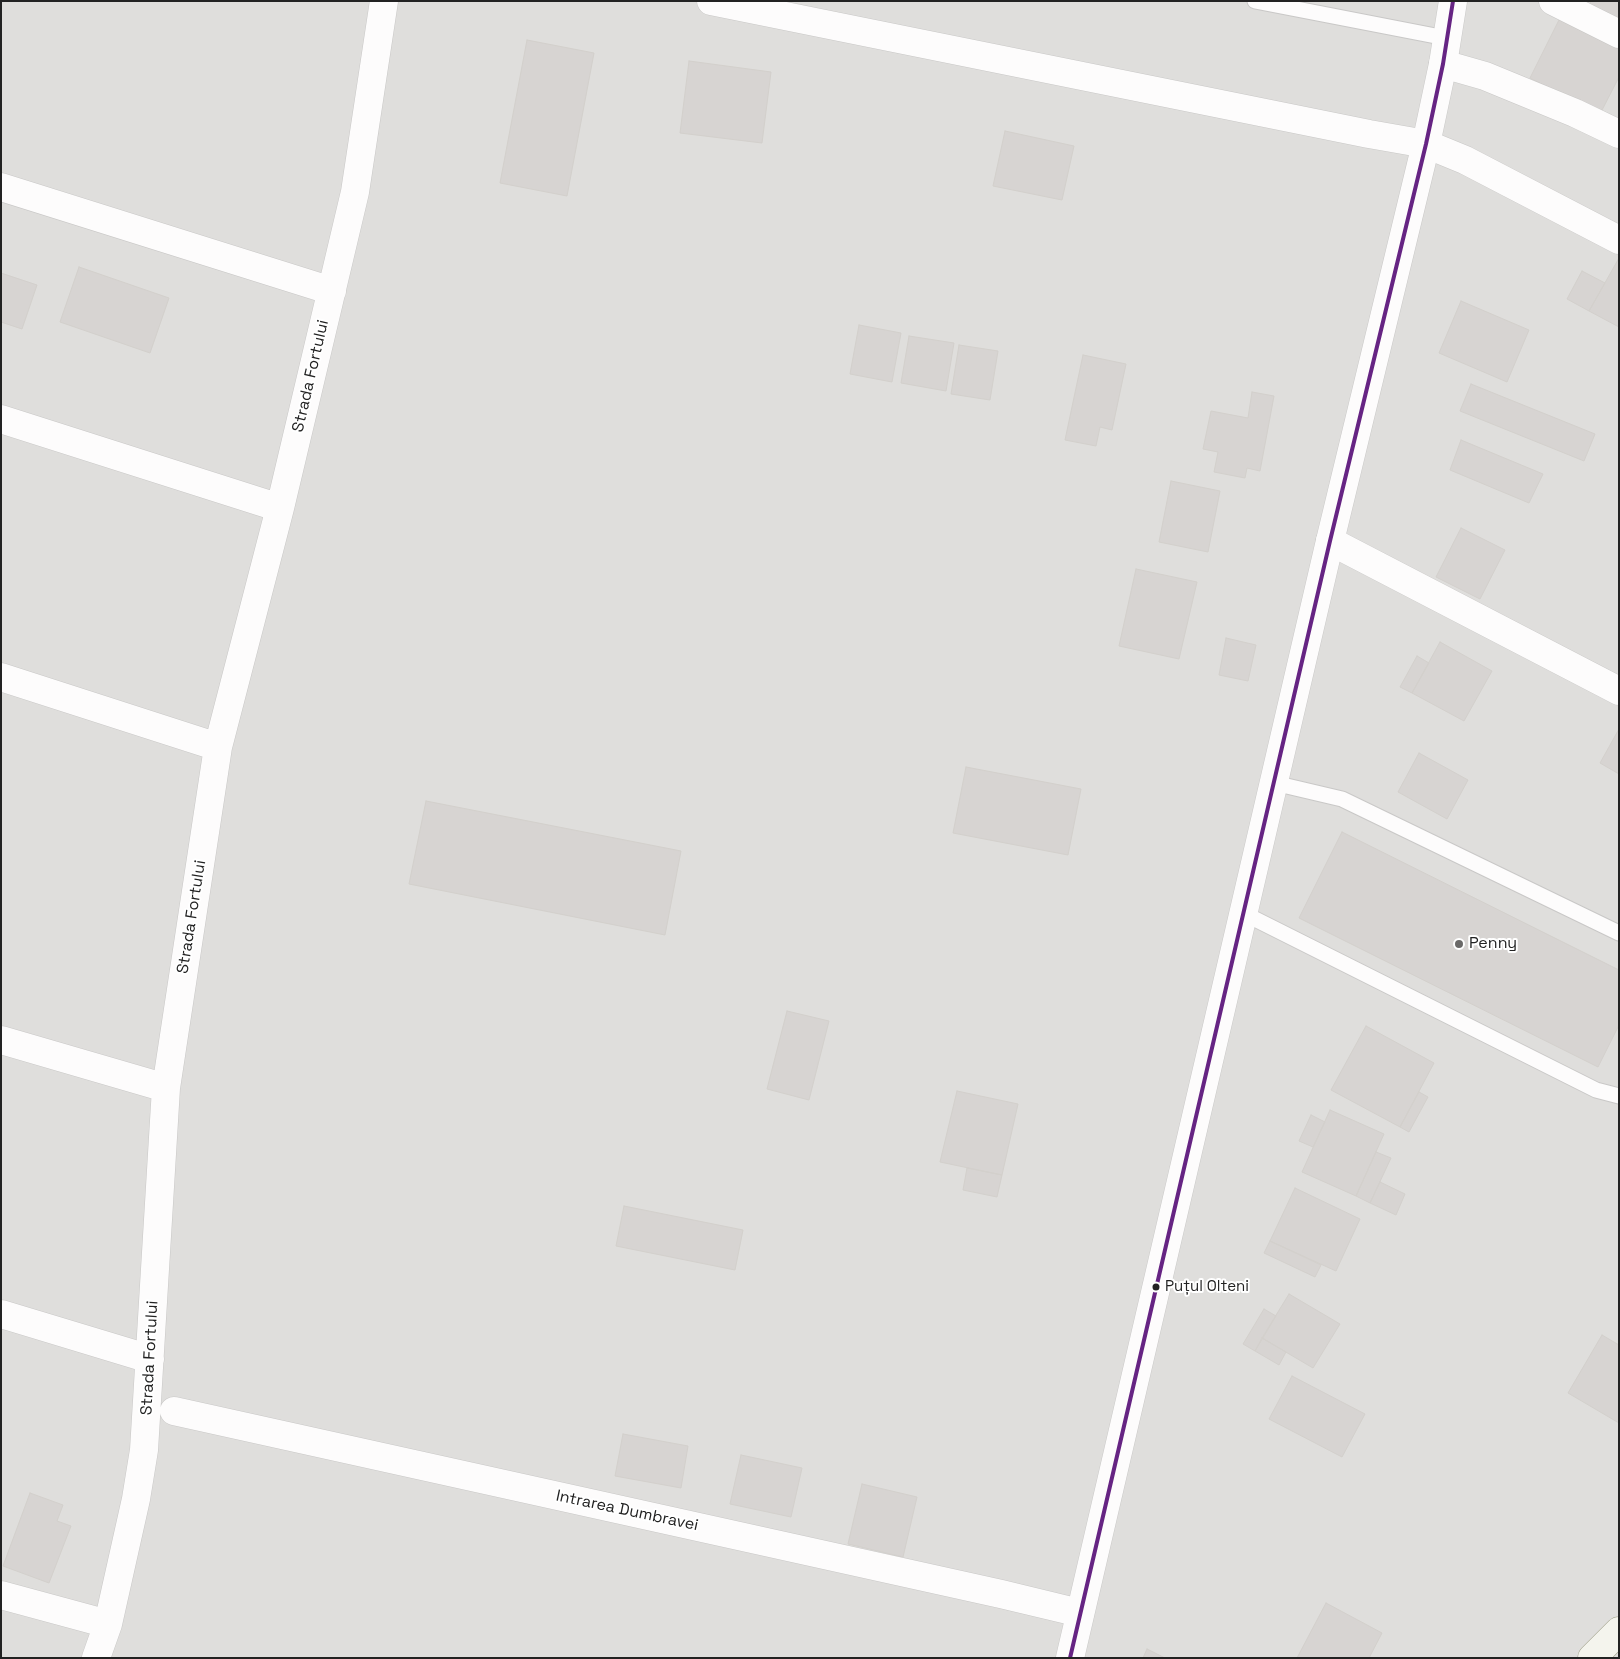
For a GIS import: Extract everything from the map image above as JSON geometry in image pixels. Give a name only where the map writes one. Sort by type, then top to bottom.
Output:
[{"type":"main road","points":[[1592,1658],[1619,1631]]},
{"type":"street","name":"Strada Fortului","points":[[96,1658],[108,1624],[136,1499],[144,1450],[166,1088],[218,747],[280,508],[355,192],[384,1]]},
{"type":"street","points":[[711,1],[1426,144],[1465,160],[1619,240]]},
{"type":"street","points":[[1070,1658],[1330,541],[1426,144],[1453,1]]},
{"type":"street","points":[[1553,1],[1619,34]]},
{"type":"street","points":[[1445,51],[1485,76],[1575,113],[1619,134]]},
{"type":"street","points":[[1,187],[332,291]]},
{"type":"street","points":[[1,419],[280,508]]},
{"type":"street","points":[[1330,541],[1619,691]]},
{"type":"street","points":[[1,677],[218,747]]},
{"type":"street","points":[[1,1040],[166,1088]]},
{"type":"street","points":[[1,1314],[150,1359]]},
{"type":"street","name":"Intrarea Dumbravei","points":[[174,1411],[1080,1613]]},
{"type":"street","points":[[1,1595],[108,1624]]},
{"type":"lane","points":[[1255,1],[1445,51]]},
{"type":"lane","points":[[1274,783],[1342,799],[1619,933]]},
{"type":"lane","points":[[1243,914],[1596,1090],[1619,1096]]},
{"type":"shaded area","points":[[1,1],[1619,1],[1619,1658],[1,1658]]},
{"type":"building","points":[[1591,1],[1619,1],[1619,22],[1589,6]]},
{"type":"building","points":[[1563,12],[1619,40],[1619,77],[1600,114],[1530,78]]},
{"type":"building","points":[[527,40],[594,53],[567,196],[500,183]]},
{"type":"building","points":[[689,61],[771,72],[762,143],[680,133]]},
{"type":"building","points":[[1005,131],[1074,146],[1062,200],[993,186]]},
{"type":"building","points":[[1619,258],[1619,327],[1589,311]]},
{"type":"building","points":[[79,267],[169,298],[150,353],[60,322]]},
{"type":"building","points":[[1582,271],[1605,283],[1589,311],[1567,299]]},
{"type":"building","points":[[1,273],[37,285],[22,329],[1,322]]},
{"type":"building","points":[[1461,301],[1529,330],[1507,382],[1439,353]]},
{"type":"building","points":[[859,325],[901,333],[892,382],[850,374]]},
{"type":"building","points":[[909,336],[954,343],[946,391],[901,383]]},
{"type":"building","points":[[959,345],[998,351],[990,400],[951,394]]},
{"type":"building","points":[[1083,355],[1126,364],[1112,430],[1100,427],[1096,446],[1065,440]]},
{"type":"building","points":[[1471,384],[1595,434],[1584,461],[1460,411]]},
{"type":"building","points":[[1252,392],[1274,396],[1260,471],[1247,468],[1245,478],[1214,472],[1218,452],[1203,449],[1211,411],[1248,418]]},
{"type":"building","points":[[1461,440],[1543,474],[1529,503],[1450,470]]},
{"type":"building","points":[[1171,481],[1220,491],[1208,552],[1159,542]]},
{"type":"building","points":[[1461,528],[1505,550],[1480,599],[1436,577]]},
{"type":"building","points":[[1136,569],[1197,582],[1179,659],[1119,646]]},
{"type":"building","points":[[1226,638],[1256,645],[1248,681],[1219,675]]},
{"type":"building","points":[[1440,642],[1492,671],[1464,721],[1412,693]]},
{"type":"building","points":[[1417,656],[1429,663],[1412,693],[1400,687]]},
{"type":"building","points":[[1619,729],[1619,774],[1600,763]]},
{"type":"building","points":[[1419,753],[1468,780],[1447,819],[1398,792]]},
{"type":"building","points":[[966,767],[1081,789],[1068,855],[953,833]]},
{"type":"building","points":[[426,801],[681,851],[665,935],[409,884]]},
{"type":"building","name":"Penny","points":[[1342,832],[1619,970],[1619,1025],[1598,1067],[1299,918]]},
{"type":"building","points":[[787,1011],[829,1021],[809,1100],[767,1089]]},
{"type":"building","points":[[1366,1026],[1434,1063],[1400,1127],[1331,1090]]},
{"type":"building","points":[[957,1091],[1018,1104],[1002,1175],[940,1162]]},
{"type":"building","points":[[1419,1092],[1428,1097],[1409,1132],[1400,1127]]},
{"type":"building","points":[[1330,1110],[1384,1134],[1356,1196],[1302,1172]]},
{"type":"building","points":[[1311,1115],[1325,1122],[1313,1147],[1299,1141]]},
{"type":"building","points":[[1376,1152],[1391,1158],[1370,1203],[1356,1196]]},
{"type":"building","points":[[967,1168],[1002,1175],[997,1197],[963,1190]]},
{"type":"building","points":[[1380,1182],[1405,1194],[1396,1215],[1370,1203]]},
{"type":"building","points":[[1295,1188],[1360,1219],[1336,1271],[1270,1241]]},
{"type":"building","points":[[624,1206],[743,1230],[735,1270],[616,1246]]},
{"type":"building","points":[[1270,1241],[1321,1265],[1315,1277],[1264,1253]]},
{"type":"building","points":[[1289,1294],[1340,1324],[1313,1368],[1262,1338]]},
{"type":"building","points":[[1264,1309],[1276,1316],[1255,1351],[1243,1344]]},
{"type":"building","points":[[1602,1335],[1619,1345],[1619,1423],[1568,1393]]},
{"type":"building","points":[[1262,1338],[1286,1352],[1279,1365],[1255,1351]]},
{"type":"building","points":[[1292,1376],[1365,1414],[1342,1457],[1269,1419]]},
{"type":"building","points":[[623,1434],[688,1446],[681,1488],[615,1476]]},
{"type":"building","points":[[741,1455],[802,1468],[791,1517],[730,1504]]},
{"type":"building","points":[[862,1484],[917,1497],[903,1557],[848,1544]]},
{"type":"building","points":[[30,1493],[63,1505],[57,1521],[71,1526],[49,1583],[3,1566]]},
{"type":"building","points":[[1326,1603],[1382,1633],[1369,1658],[1297,1658]]},
{"type":"building","points":[[1147,1649],[1165,1658],[1143,1658]]},
{"type":"transit line","points":[[1070,1658],[1330,541],[1426,144],[1443,64],[1453,1]]},
{"type":"place","name":"Penny","points":[[1459,944]]},
{"type":"place","name":"Puțul Olteni","points":[[1156,1287]]}]
